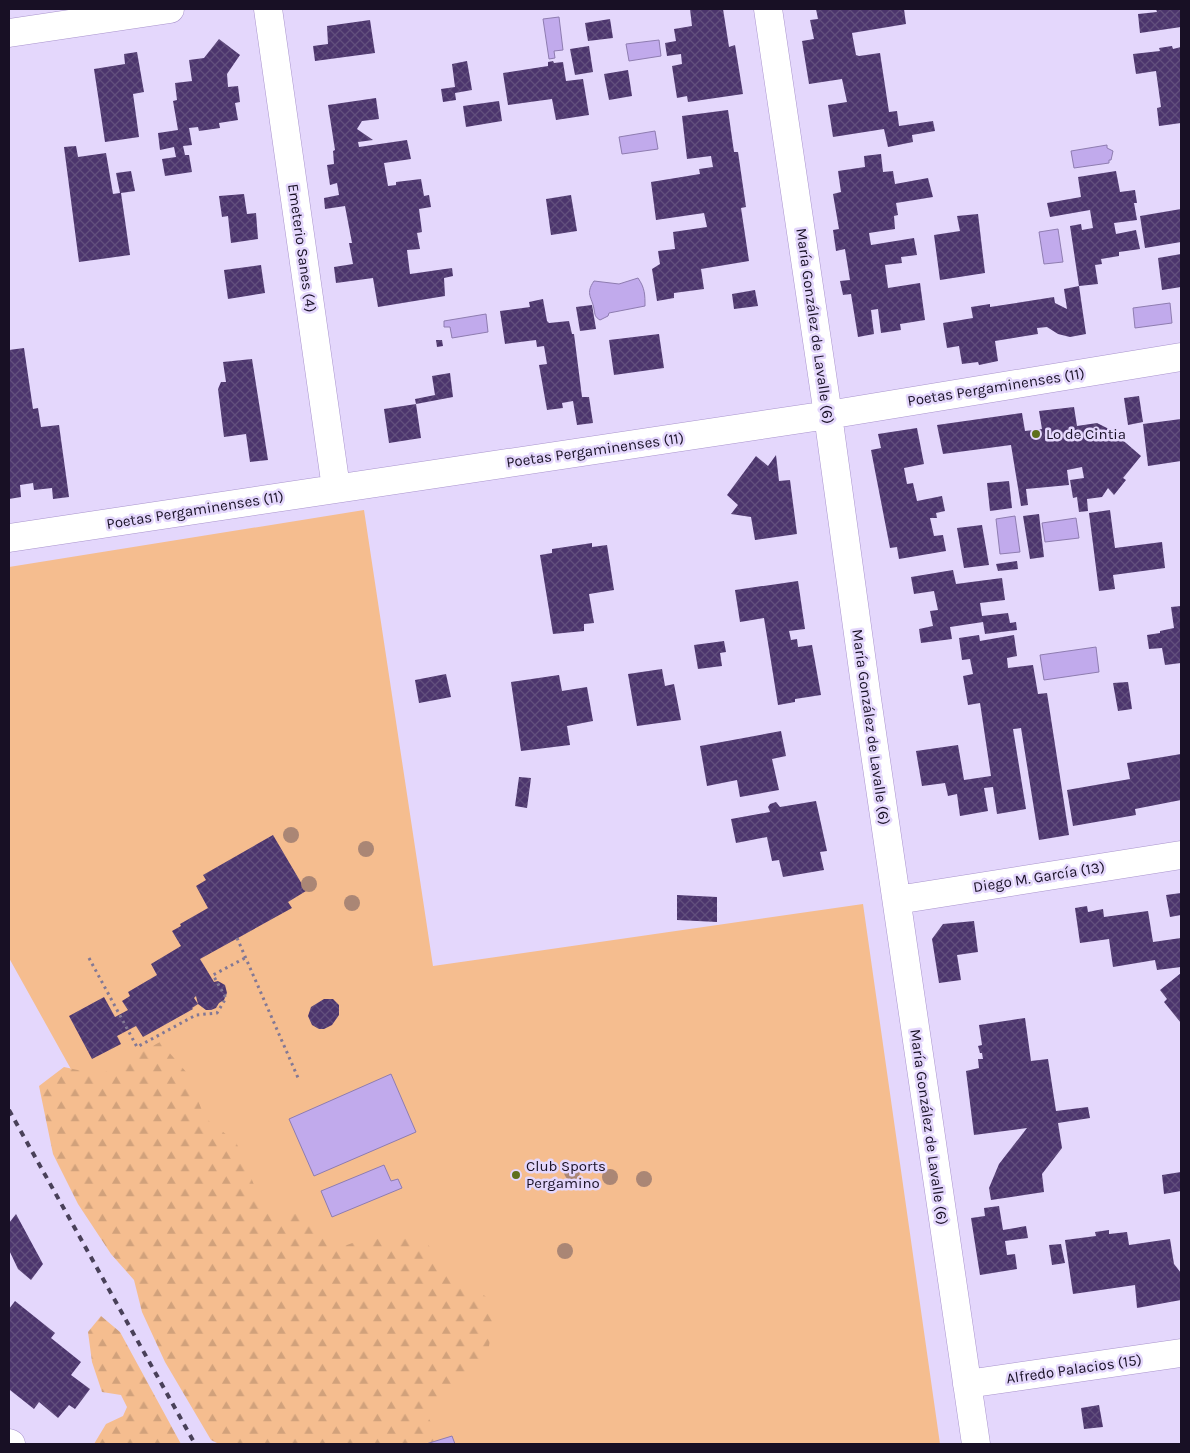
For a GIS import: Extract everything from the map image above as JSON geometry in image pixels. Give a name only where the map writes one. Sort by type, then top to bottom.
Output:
[{"type":"street","points":[[9,33],[170,9]]},
{"type":"street","name":"Emeterio Sanes (4)","points":[[268,9],[336,488]]},
{"type":"street","name":"María González de Lavalle (6)","points":[[768,9],[828,415],[866,699],[976,1444]]},
{"type":"street","name":"Poetas Pergaminenses (11)","points":[[9,538],[828,415],[1181,357]]},
{"type":"street","name":"Diego M. García (13)","points":[[896,900],[1181,855]]},
{"type":"street","name":"Alfredo Palacios (15)","points":[[967,1384],[1181,1353]]},
{"type":"path","points":[[237,938],[299,1080]]},
{"type":"path","points":[[89,958],[137,1047],[196,1016],[217,1013],[226,998],[213,975],[245,958]]},
{"type":"green space","name":"Club Sports Pergamino","points":[[364,510],[433,966],[863,904],[940,1444],[280,1444],[9,958],[9,567]]},
{"type":"green space","points":[[160,1042],[187,1073],[205,1118],[236,1142],[263,1206],[310,1217],[333,1250],[358,1241],[419,1234],[449,1270],[496,1304],[488,1352],[465,1379],[427,1415],[437,1434],[432,1444],[219,1444],[211,1440],[165,1362],[142,1312],[134,1280],[111,1254],[78,1204],[53,1154],[39,1086],[64,1067],[100,1075]]},
{"type":"green space","points":[[101,1316],[120,1332],[181,1444],[94,1444],[106,1424],[123,1416],[127,1407],[121,1395],[102,1392],[92,1362],[88,1332]]},
{"type":"shaded area","points":[[559,17],[563,50],[554,51],[555,58],[549,59],[543,19]]},
{"type":"shaded area","points":[[659,40],[661,56],[629,61],[626,44]]},
{"type":"shaded area","points":[[655,131],[658,149],[622,154],[619,137]]},
{"type":"shaded area","points":[[1107,145],[1107,148],[1113,151],[1109,163],[1074,168],[1071,151]]},
{"type":"shaded area","points":[[1058,229],[1063,262],[1044,264],[1039,232]]},
{"type":"shaded area","points":[[638,278],[644,292],[645,306],[609,313],[608,316],[600,320],[597,318],[590,295],[591,285],[594,281],[619,284]]},
{"type":"shaded area","points":[[1170,303],[1172,323],[1135,328],[1133,308]]},
{"type":"shaded area","points":[[486,314],[488,332],[452,338],[450,327],[444,327],[444,321]]},
{"type":"shaded area","points":[[1015,516],[1020,552],[1000,554],[996,519]]},
{"type":"shaded area","points":[[1076,518],[1079,538],[1045,542],[1042,523]]},
{"type":"shaded area","points":[[1096,647],[1099,672],[1044,680],[1040,655]]},
{"type":"shaded area","points":[[391,1074],[416,1132],[314,1176],[289,1119]]},
{"type":"shaded area","points":[[384,1165],[391,1181],[398,1179],[402,1188],[332,1217],[321,1191]]},
{"type":"shaded area","points":[[452,1436],[455,1444],[426,1444]]},
{"type":"building","points":[[690,9],[723,9],[729,47],[735,45],[743,94],[688,102],[687,96],[677,98],[672,66],[682,64],[681,54],[667,56],[665,43],[676,41],[674,29],[692,26]]},
{"type":"building","points":[[816,9],[904,9],[906,24],[852,33],[856,55],[880,53],[889,112],[897,111],[899,126],[933,121],[935,131],[912,135],[913,142],[888,147],[884,129],[833,137],[828,105],[847,102],[842,79],[809,84],[802,41],[814,39],[810,20],[818,19]]},
{"type":"building","points":[[1156,9],[1181,9],[1181,27],[1140,33],[1138,14],[1157,12]]},
{"type":"building","points":[[610,19],[613,38],[588,41],[585,23]]},
{"type":"building","points":[[370,20],[375,53],[315,61],[313,46],[328,44],[327,26]]},
{"type":"building","points":[[219,39],[240,55],[227,74],[228,87],[238,86],[240,102],[235,103],[238,120],[219,123],[220,128],[199,131],[198,127],[189,128],[192,145],[183,146],[185,155],[189,155],[192,172],[165,176],[162,159],[176,157],[174,147],[160,150],[158,133],[178,130],[173,101],[177,100],[175,83],[192,81],[189,60],[204,58]]},
{"type":"building","points":[[589,46],[593,72],[575,75],[570,49]]},
{"type":"building","points":[[1172,46],[1173,49],[1181,47],[1181,123],[1159,126],[1157,108],[1161,107],[1156,71],[1136,74],[1133,54],[1160,51],[1159,48]]},
{"type":"building","points":[[137,52],[144,92],[133,94],[139,137],[105,142],[94,69],[125,64],[124,54]]},
{"type":"building","points":[[467,61],[472,90],[455,93],[456,100],[443,102],[441,89],[455,87],[452,64]]},
{"type":"building","points":[[553,61],[554,63],[563,62],[566,81],[583,79],[589,115],[556,120],[552,99],[508,105],[503,73],[548,66],[548,62]]},
{"type":"building","points":[[628,70],[632,96],[609,100],[604,74]]},
{"type":"building","points":[[376,98],[379,119],[362,121],[357,129],[373,140],[358,142],[359,147],[407,140],[411,159],[384,163],[388,186],[396,185],[396,182],[421,179],[424,196],[429,195],[431,207],[419,209],[422,232],[417,233],[420,249],[407,250],[410,274],[452,268],[453,276],[444,278],[445,296],[378,307],[373,278],[336,283],[334,267],[353,264],[349,243],[352,243],[345,206],[325,209],[324,198],[339,195],[337,183],[330,185],[327,165],[334,164],[333,151],[335,150],[328,105]]},
{"type":"building","points":[[499,101],[502,121],[466,127],[463,106]]},
{"type":"building","points":[[728,110],[734,152],[738,152],[746,207],[741,208],[749,261],[701,269],[704,289],[674,293],[674,298],[657,301],[652,269],[660,264],[658,251],[675,249],[673,232],[707,227],[704,213],[656,220],[651,182],[700,174],[699,169],[713,167],[711,156],[687,159],[682,116]]},
{"type":"building","points":[[76,146],[78,157],[106,153],[113,194],[120,193],[116,173],[131,171],[135,191],[121,193],[130,255],[79,262],[64,147]]},
{"type":"building","points":[[881,154],[883,172],[893,171],[895,184],[928,178],[933,197],[896,203],[898,215],[894,216],[895,229],[869,233],[871,245],[914,238],[917,255],[901,257],[902,263],[885,265],[888,288],[920,283],[925,320],[900,324],[901,330],[881,333],[878,309],[871,310],[874,334],[858,337],[851,294],[843,295],[840,281],[850,280],[845,249],[836,251],[833,230],[839,229],[833,194],[841,192],[838,171],[865,167],[864,156]]},
{"type":"building","points":[[1116,171],[1120,192],[1135,190],[1137,203],[1134,203],[1137,220],[1114,223],[1116,234],[1136,230],[1140,249],[1119,252],[1119,256],[1101,259],[1102,264],[1095,265],[1098,284],[1079,286],[1070,226],[1081,224],[1082,230],[1093,228],[1090,210],[1050,217],[1047,203],[1081,197],[1078,177]]},
{"type":"building","points":[[244,194],[247,214],[256,213],[258,239],[231,243],[228,216],[222,217],[219,196]]},
{"type":"building","points":[[571,195],[577,231],[551,235],[546,199]]},
{"type":"building","points":[[1181,209],[1181,242],[1145,248],[1140,216]]},
{"type":"building","points":[[978,214],[985,273],[940,280],[934,235],[960,231],[957,216]]},
{"type":"building","points":[[1181,254],[1181,287],[1162,290],[1158,258]]},
{"type":"building","points":[[261,265],[265,293],[228,299],[224,270]]},
{"type":"building","points":[[1079,286],[1086,334],[1070,337],[1058,334],[1047,327],[1037,328],[1038,334],[995,341],[998,361],[979,365],[978,362],[962,364],[959,346],[947,348],[943,323],[973,318],[971,307],[990,304],[990,307],[1054,297],[1055,303],[1067,309],[1064,289]]},
{"type":"building","points":[[755,290],[758,306],[734,309],[732,294]]},
{"type":"building","points":[[543,299],[549,323],[569,321],[572,334],[574,334],[582,397],[589,397],[593,423],[577,425],[573,401],[562,403],[563,408],[547,410],[539,365],[547,364],[544,346],[537,347],[536,340],[505,344],[500,311],[530,307],[529,302]]},
{"type":"building","points":[[592,305],[596,329],[580,331],[576,307]]},
{"type":"building","points":[[659,334],[664,368],[614,375],[609,340]]},
{"type":"building","points":[[436,340],[442,340],[443,346],[437,347]]},
{"type":"building","points":[[24,348],[33,409],[38,408],[41,427],[59,425],[69,497],[53,499],[52,488],[34,490],[33,483],[20,485],[21,497],[9,499],[9,350]]},
{"type":"building","points":[[252,359],[268,460],[250,462],[246,434],[224,437],[218,389],[221,382],[226,382],[223,362]]},
{"type":"building","points":[[450,373],[453,397],[416,404],[415,399],[435,395],[432,376]]},
{"type":"building","points":[[1139,396],[1143,422],[1128,425],[1124,398]]},
{"type":"building","points":[[416,404],[421,438],[389,443],[384,409]]},
{"type":"building","points":[[1074,407],[1077,426],[1097,423],[1111,430],[1141,456],[1123,478],[1126,480],[1114,495],[1108,488],[1102,497],[1087,499],[1088,511],[1079,512],[1077,497],[1073,498],[1070,480],[1084,478],[1082,467],[1067,470],[1069,485],[1026,489],[1028,505],[1021,506],[1011,445],[943,454],[937,425],[1022,413],[1025,431],[1042,429],[1039,411]]},
{"type":"building","points":[[1181,419],[1181,461],[1148,466],[1143,424]]},
{"type":"building","points":[[917,428],[924,464],[904,468],[907,484],[913,483],[917,501],[942,496],[945,511],[936,513],[937,518],[930,518],[934,536],[943,535],[946,551],[899,559],[897,547],[890,548],[871,450],[881,448],[878,434]]},
{"type":"building","points":[[776,455],[779,481],[790,480],[797,534],[755,540],[751,517],[731,514],[738,505],[727,495],[756,456],[768,466]]},
{"type":"building","points":[[1009,481],[1012,508],[990,511],[987,483]]},
{"type":"building","points":[[1110,510],[1115,548],[1162,542],[1165,568],[1113,575],[1115,589],[1099,591],[1089,513]]},
{"type":"building","points":[[1039,514],[1044,557],[1030,559],[1023,516]]},
{"type":"building","points":[[982,525],[989,565],[964,568],[957,528]]},
{"type":"building","points":[[592,543],[592,547],[607,545],[614,590],[589,594],[594,623],[584,624],[584,631],[553,634],[540,555],[552,553],[552,549]]},
{"type":"building","points":[[1017,561],[1018,569],[998,571],[996,564]]},
{"type":"building","points":[[953,570],[956,584],[1002,578],[1005,600],[980,603],[982,616],[1008,613],[1010,623],[1016,622],[1017,630],[985,634],[983,622],[950,627],[952,639],[921,643],[919,629],[933,626],[930,611],[938,610],[934,591],[914,594],[911,577]]},
{"type":"building","points":[[798,581],[805,629],[789,631],[791,640],[797,639],[798,647],[812,645],[821,695],[795,699],[795,702],[778,705],[764,618],[740,622],[735,590]]},
{"type":"building","points":[[1181,606],[1181,663],[1165,665],[1162,648],[1149,649],[1147,635],[1174,628],[1171,607]]},
{"type":"building","points":[[979,635],[980,641],[1014,635],[1017,656],[1007,658],[1008,668],[1033,665],[1038,694],[1047,693],[1069,835],[1039,840],[1021,728],[1013,729],[1026,809],[997,814],[993,787],[984,788],[988,811],[960,816],[957,794],[948,796],[945,783],[922,786],[916,751],[958,745],[964,780],[991,776],[980,703],[968,705],[963,676],[973,674],[970,659],[962,660],[959,638]]},
{"type":"building","points":[[724,641],[726,652],[720,653],[722,666],[698,669],[694,645]]},
{"type":"building","points":[[662,669],[665,686],[674,684],[681,720],[637,726],[628,674]]},
{"type":"building","points":[[446,674],[451,697],[419,703],[415,680]]},
{"type":"building","points":[[559,675],[562,691],[587,687],[593,721],[567,726],[570,745],[521,751],[511,682]]},
{"type":"building","points":[[1128,682],[1132,709],[1118,711],[1113,683]]},
{"type":"building","points":[[781,731],[786,756],[772,759],[779,790],[740,797],[737,780],[707,786],[700,746]]},
{"type":"building","points":[[1181,754],[1181,800],[1135,809],[1136,815],[1073,826],[1067,790],[1130,779],[1127,763]]},
{"type":"building","points":[[519,777],[531,778],[527,808],[515,806]]},
{"type":"building","points":[[816,801],[827,851],[820,852],[824,870],[783,877],[779,860],[772,861],[767,837],[736,843],[731,819],[770,812],[768,807],[776,802],[780,807]]},
{"type":"building","points":[[273,835],[306,891],[288,902],[292,908],[200,959],[214,982],[218,981],[225,985],[227,993],[224,1000],[211,1010],[206,1010],[198,1004],[193,1009],[143,1037],[136,1026],[117,1036],[121,1044],[92,1059],[69,1016],[104,997],[115,1017],[128,1010],[122,1001],[130,996],[128,992],[157,975],[151,964],[181,946],[172,931],[181,926],[180,924],[208,908],[196,886],[206,880],[203,875]]},
{"type":"building","points":[[1181,893],[1181,915],[1170,917],[1166,895]]},
{"type":"building","points":[[677,895],[717,897],[717,922],[677,920]]},
{"type":"building","points":[[1087,906],[1088,912],[1103,909],[1104,917],[1148,911],[1153,942],[1181,938],[1181,967],[1157,970],[1155,960],[1113,967],[1109,939],[1080,943],[1075,908]]},
{"type":"building","points":[[974,921],[978,952],[957,955],[961,980],[939,983],[932,939],[943,924]]},
{"type":"building","points":[[1181,973],[1181,1023],[1164,1002],[1167,999],[1160,990]]},
{"type":"building","points":[[324,999],[333,999],[339,1005],[339,1015],[332,1025],[319,1029],[312,1025],[308,1016],[311,1007]]},
{"type":"building","points":[[1025,1018],[1031,1061],[1048,1059],[1056,1111],[1088,1107],[1090,1118],[1058,1123],[1062,1148],[1042,1174],[1044,1192],[991,1200],[989,1188],[999,1164],[1027,1128],[974,1135],[966,1071],[979,1068],[978,1059],[983,1059],[978,1046],[982,1045],[979,1025]]},
{"type":"building","points":[[1181,1172],[1181,1191],[1164,1194],[1162,1175]]},
{"type":"building","points":[[999,1206],[1003,1230],[1026,1226],[1028,1238],[1005,1241],[1007,1255],[1015,1254],[1017,1269],[980,1275],[971,1218],[985,1216],[984,1208]]},
{"type":"building","points":[[16,1214],[43,1264],[31,1280],[18,1269],[9,1250],[9,1223]]},
{"type":"building","points":[[1109,1230],[1109,1234],[1127,1232],[1129,1245],[1170,1239],[1174,1264],[1181,1273],[1181,1300],[1137,1308],[1135,1285],[1073,1294],[1065,1240],[1096,1236],[1095,1232]]},
{"type":"building","points":[[1061,1244],[1065,1263],[1052,1265],[1049,1245]]},
{"type":"building","points":[[15,1301],[55,1333],[51,1338],[81,1362],[71,1375],[90,1389],[75,1409],[69,1405],[58,1418],[39,1402],[34,1409],[10,1390],[9,1392],[9,1309]]},
{"type":"building","points":[[1099,1405],[1103,1427],[1084,1429],[1081,1408]]},
{"type":"railway","points":[[9,1110],[195,1444]]},
{"type":"place","name":"Lo de Cintia","points":[[1036,434]]},
{"type":"place","name":"Club Sports Pergamino","points":[[516,1175]]}]
